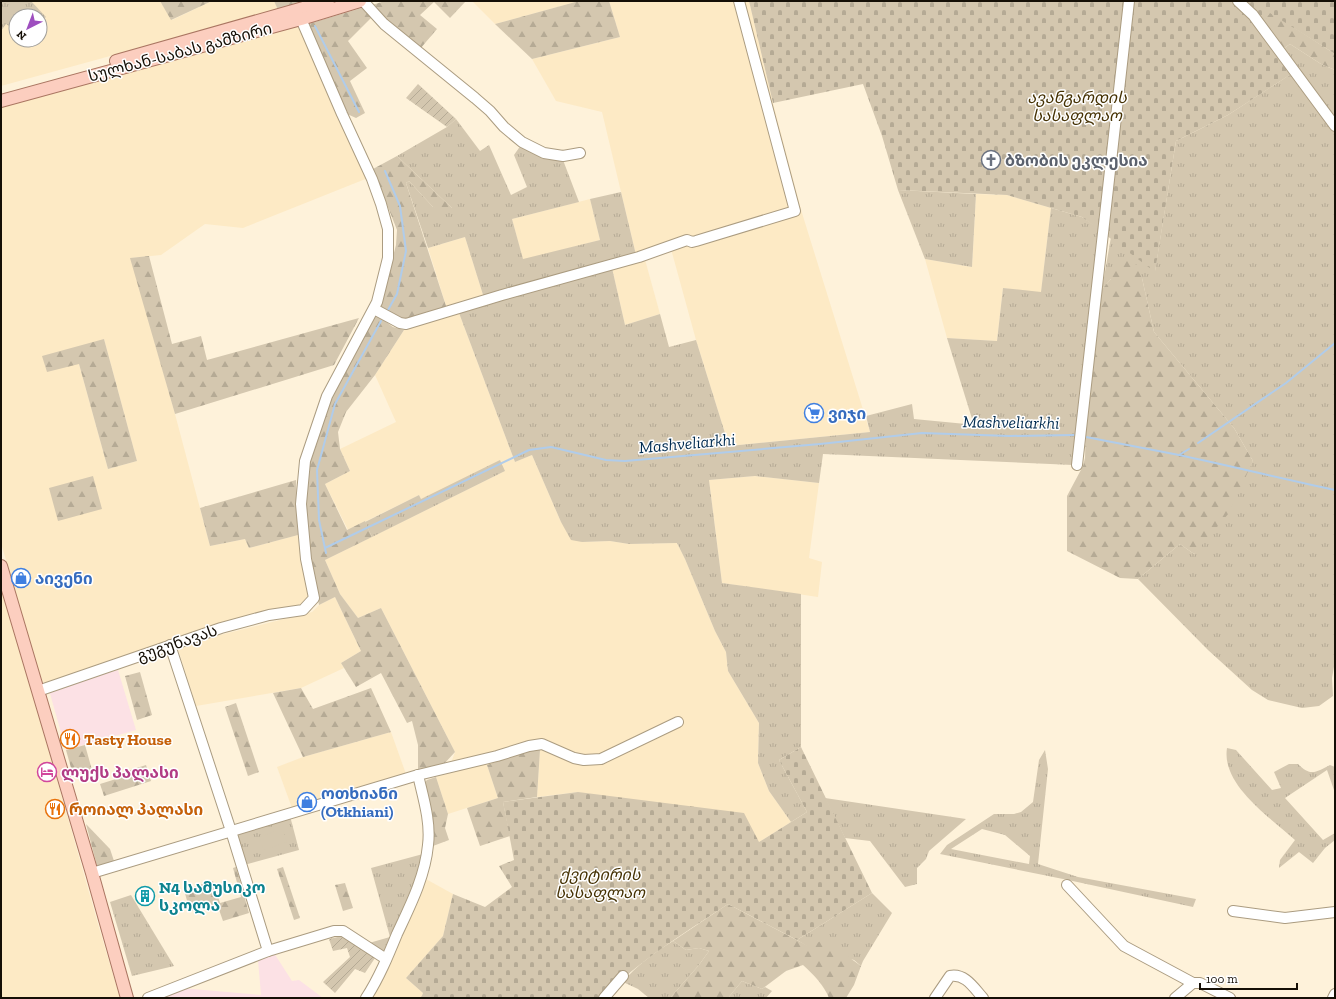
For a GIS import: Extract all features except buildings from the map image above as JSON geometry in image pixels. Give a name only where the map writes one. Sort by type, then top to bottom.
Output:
[{"type":"main road","name":"სულხან-საბას გამზირი","points":[[318,9],[328,1]]},
{"type":"main road","name":"სულხან-საბას გამზირი","points":[[1,93],[318,9],[360,1]]},
{"type":"main road","name":"სულხან-საბას გამზირი","points":[[1,101],[299,14]]},
{"type":"main road","points":[[1,566],[92,873],[127,998]]},
{"type":"street","points":[[363,1],[384,24],[475,98],[490,111],[504,127],[522,142],[544,153],[563,156],[580,153]]},
{"type":"street","points":[[299,14],[372,179],[388,229],[388,258],[374,309],[400,323],[406,324],[502,295],[639,257],[688,240],[692,242],[795,211],[739,1]]},
{"type":"street","points":[[1077,465],[1129,1]]},
{"type":"street","points":[[1238,1],[1252,15],[1335,126]]},
{"type":"street","name":"გუგუნავას","points":[[38,691],[221,628],[269,615],[303,610],[314,598],[306,559],[301,504],[305,461],[327,396],[374,309]]},
{"type":"street","points":[[170,645],[231,831],[268,951]]},
{"type":"street","points":[[92,873],[418,775],[497,756],[529,746],[542,744],[574,758],[592,761],[601,759],[678,722]]},
{"type":"street","points":[[366,998],[377,980],[418,886],[426,858],[429,844],[428,823],[418,775]]},
{"type":"street","points":[[1067,885],[1124,946],[1193,983],[1200,983],[1230,998]]},
{"type":"street","points":[[1233,911],[1285,918],[1335,912]]},
{"type":"street","points":[[148,998],[268,951],[334,931],[343,931],[386,959]]},
{"type":"street","points":[[934,998],[950,976],[956,975],[963,977],[983,998]]},
{"type":"street","points":[[604,998],[623,976]]},
{"type":"street","points":[[1175,998],[1193,983]]},
{"type":"street","points":[[1333,998],[1335,994]]},
{"type":"shaded area","points":[[31,1],[160,1],[172,20],[212,1],[274,1],[278,10],[1,86],[1,31],[6,24],[8,25],[8,48],[48,48],[48,8],[37,8]]},
{"type":"shaded area","points":[[472,1],[579,1],[495,24]]},
{"type":"shaded area","points":[[609,1],[749,1],[773,103],[802,213],[870,432],[729,446],[696,340],[671,249],[636,255],[602,112],[556,101],[532,59],[620,37]]},
{"type":"shaded area","points":[[295,25],[301,29],[368,178],[243,228],[205,224],[161,255],[131,258],[210,546],[245,539],[249,548],[298,535],[312,596],[299,607],[47,683],[41,682],[1,543],[1,106]],"holes":[[[104,339],[137,461],[108,469],[79,364]]]},
{"type":"shaded area","points":[[976,194],[1007,195],[1051,208],[1041,293],[1003,288],[997,341],[947,338],[925,259],[972,267]]},
{"type":"shaded area","points":[[590,199],[600,240],[523,260],[512,219]]},
{"type":"shaded area","points":[[465,237],[484,298],[447,309],[428,248]]},
{"type":"shaded area","points":[[644,256],[660,314],[625,325],[612,268]]},
{"type":"shaded area","points":[[459,313],[515,462],[532,455],[561,522],[582,542],[610,541],[629,544],[677,543],[715,631],[726,652],[728,671],[759,723],[758,763],[769,791],[791,822],[759,842],[578,792],[537,797],[540,750],[487,765],[498,798],[448,814],[436,777],[447,774],[455,752],[381,608],[358,618],[340,594],[325,560],[505,471],[421,499],[419,495],[348,530],[325,484],[350,471],[340,449],[396,422],[375,375],[404,330]]},
{"type":"shaded area","points":[[755,476],[819,483],[809,558],[822,562],[818,597],[722,583],[709,480]]},
{"type":"shaded area","points":[[1,582],[100,931],[120,998],[1,998]]},
{"type":"shaded area","points":[[335,597],[361,651],[341,663],[344,668],[301,688],[196,706],[178,649],[216,636],[312,612],[319,605]]},
{"type":"shaded area","points":[[118,670],[136,730],[66,750],[49,690]]},
{"type":"shaded area","points":[[391,732],[406,774],[292,808],[277,767],[303,757]]},
{"type":"shaded area","points":[[424,878],[453,894],[443,936],[406,978],[423,993],[421,998],[371,998]]},
{"type":"shaded area","points":[[274,953],[292,981],[299,980],[323,998],[158,998],[181,988],[261,995],[258,960]]},
{"type":"green space","points":[[1,1],[31,1],[38,8],[8,8],[8,25],[6,24],[1,31]]},
{"type":"green space","points":[[160,1],[212,1],[171,20]]},
{"type":"green space","points":[[274,1],[306,1],[278,10]]},
{"type":"green space","points":[[385,1],[466,1],[450,18],[434,2],[420,15],[437,29],[420,49],[379,14],[371,18],[348,41],[367,68],[350,81],[365,113],[356,118],[345,113],[308,24]]},
{"type":"green space","points":[[579,1],[609,1],[620,37],[532,59],[495,24]]},
{"type":"green space","name":"ავანგარდის სასაფლაო","points":[[749,1],[1335,1],[1335,54],[1270,13],[1263,23],[1299,69],[1228,115],[1176,141],[1155,272],[1082,217],[1007,195],[898,190],[882,136],[863,84],[773,103]]},
{"type":"green space","points":[[1270,12],[1335,54],[1335,70],[1321,64],[1290,44],[1283,49],[1263,22]]},
{"type":"green space","points":[[1290,44],[1321,64],[1335,70],[1335,118],[1283,49]]},
{"type":"green space","points":[[1291,74],[1335,131],[1335,661],[1332,678],[1333,696],[1319,706],[1302,708],[1268,700],[1252,690],[1208,650],[1138,579],[1180,544],[1194,554],[1253,461],[1234,428],[1154,332],[1142,278],[1111,279],[1102,289],[1111,237],[1155,271],[1176,141],[1228,115]]},
{"type":"green space","points":[[418,84],[456,119],[447,127],[406,98]]},
{"type":"green space","points":[[456,119],[480,151],[489,145],[511,195],[527,187],[514,155],[521,145],[544,159],[563,160],[579,202],[512,219],[523,259],[600,240],[590,199],[621,192],[636,255],[484,298],[465,237],[428,248],[406,183],[409,181],[433,207],[452,208],[397,156],[447,127]]},
{"type":"green space","points":[[397,156],[452,208],[447,214],[433,207],[409,181],[406,183],[447,309],[408,319],[400,319],[382,310],[381,303],[396,245],[397,230],[373,169]]},
{"type":"green space","points":[[898,190],[976,194],[972,267],[925,259]]},
{"type":"green space","points":[[1051,208],[1082,217],[1101,230],[1073,465],[823,454],[819,483],[755,476],[709,480],[722,583],[801,594],[801,747],[779,760],[807,812],[791,822],[769,791],[758,763],[759,723],[728,671],[726,652],[715,631],[677,543],[629,544],[610,541],[582,542],[571,540],[561,522],[532,455],[515,462],[459,313],[612,268],[625,325],[660,314],[669,347],[696,340],[729,446],[870,432],[866,416],[912,404],[914,419],[966,424],[973,422],[947,338],[997,341],[1003,288],[1041,292]]},
{"type":"green space","points":[[149,256],[172,344],[201,336],[207,360],[359,318],[334,365],[175,414],[130,258]]},
{"type":"green space","points":[[1117,259],[1134,261],[1142,278],[1154,332],[1234,428],[1253,461],[1229,513],[1194,554],[1180,544],[1138,579],[1120,578],[1067,551],[1067,496],[1083,466],[1085,458],[1086,417],[1102,289],[1111,279],[1109,274]]},
{"type":"green space","points":[[374,313],[393,327],[404,330],[375,375],[346,412],[338,432],[340,449],[350,471],[325,484],[347,530],[365,521],[372,537],[325,560],[340,594],[358,618],[381,608],[455,752],[444,764],[418,769],[418,745],[412,721],[407,723],[381,673],[356,687],[341,663],[361,651],[335,597],[319,605],[309,552],[305,505],[308,462],[330,397]]},
{"type":"green space","points":[[104,339],[137,461],[108,469],[79,364],[47,372],[42,356]]},
{"type":"green space","points":[[500,460],[505,471],[372,537],[365,522],[419,495],[421,499]]},
{"type":"green space","points":[[93,476],[102,509],[58,521],[49,488]]},
{"type":"green space","points":[[296,480],[298,535],[249,548],[245,539],[210,546],[200,508]]},
{"type":"green space","points":[[140,672],[152,715],[137,720],[125,676]]},
{"type":"green space","points":[[301,688],[313,709],[371,688],[391,732],[303,757],[273,693]]},
{"type":"green space","points":[[236,703],[259,772],[248,776],[225,707]]},
{"type":"green space","points":[[85,745],[92,770],[73,775],[66,750]]},
{"type":"green space","name":"ქვიტირის სასაფლაო","points":[[801,747],[872,893],[797,940],[728,904],[647,959],[603,998],[421,998],[423,993],[406,978],[443,936],[453,894],[485,907],[512,887],[499,866],[514,860],[503,802],[578,792],[744,813],[759,842],[807,812],[779,760]]},
{"type":"green space","points":[[1227,748],[1236,750],[1272,790],[1281,788],[1274,772],[1289,764],[1298,764],[1310,772],[1317,771],[1330,765],[1335,767],[1335,793],[1327,770],[1285,798],[1323,840],[1335,833],[1335,840],[1325,848],[1313,863],[1299,852],[1279,868],[1280,860],[1295,840],[1261,811],[1240,788],[1232,775],[1227,762]]},
{"type":"green space","points":[[531,750],[540,750],[537,797],[503,802],[510,836],[480,846],[467,808],[498,798],[487,765]]},
{"type":"green space","points":[[1045,750],[1048,769],[1038,864],[1078,877],[1196,899],[1193,907],[940,854],[947,845],[994,814],[1014,814],[1021,812],[1033,802],[1039,760]],"holes":[[[982,829],[1005,835],[1030,856],[1029,864],[951,849]]]},
{"type":"green space","points":[[146,765],[151,781],[104,796],[100,784],[116,779],[115,775]]},
{"type":"green space","points":[[436,777],[448,814],[445,828],[449,840],[433,846],[423,784],[427,780]]},
{"type":"green space","points":[[825,798],[966,819],[929,851],[926,859],[917,868],[917,884],[905,887],[870,841],[845,838]]},
{"type":"green space","points":[[290,816],[299,850],[244,865],[236,836],[237,833]]},
{"type":"green space","points":[[86,824],[110,849],[114,861],[97,866]]},
{"type":"green space","points":[[282,829],[287,842],[264,850],[259,837]]},
{"type":"green space","points":[[423,854],[417,874],[388,948],[386,951],[377,951],[369,943],[390,937],[371,868]]},
{"type":"green space","points":[[236,867],[249,913],[223,921],[217,904],[190,911],[184,890],[213,881],[220,903],[241,897],[233,868]]},
{"type":"green space","points":[[283,867],[300,918],[294,920],[277,869]]},
{"type":"green space","points":[[345,883],[353,908],[343,911],[335,885]]},
{"type":"green space","points":[[872,893],[892,913],[861,966],[854,960],[810,948],[797,940]]},
{"type":"green space","points":[[131,895],[174,966],[132,976],[110,902]]},
{"type":"green space","points":[[728,904],[810,947],[824,939],[861,966],[854,985],[846,998],[829,998],[821,984],[803,965],[786,971],[762,989],[742,981],[728,998],[670,998],[699,965],[709,951],[699,948],[686,950],[673,941]]},
{"type":"green space","points":[[342,936],[375,958],[365,973],[355,969],[335,993],[323,982],[350,957],[347,948],[333,951],[329,939]]},
{"type":"green space","points":[[673,941],[686,950],[699,948],[709,951],[699,965],[670,998],[649,998],[638,989],[623,982],[646,960]]},
{"type":"green space","points":[[742,981],[762,989],[765,987],[772,991],[766,998],[728,998]]},
{"type":"waterway","points":[[315,26],[359,112]]},
{"type":"waterway","points":[[385,171],[400,206],[406,251],[397,294],[388,310]]},
{"type":"waterway","points":[[326,553],[319,520],[317,470],[335,404],[381,321]]},
{"type":"waterway","points":[[1198,443],[1286,383],[1335,343]]},
{"type":"waterway","name":"Mashveliarkhi","points":[[325,548],[529,450],[551,447],[606,460],[625,461],[820,444],[922,433],[1009,436],[1074,435]]},
{"type":"waterway","name":"Mashveliarkhi","points":[[1086,437],[1179,455],[1189,449]]},
{"type":"waterway","name":"Mashveliarkhi","points":[[1179,455],[1335,490]]},
{"type":"place","name":"ბზობის ეკლესია","points":[[991,160]]},
{"type":"place","name":"ვიჯი","points":[[814,413]]},
{"type":"place","name":"აივენი","points":[[21,578]]},
{"type":"place","name":"Tasty House","points":[[70,739]]},
{"type":"place","name":"ლუქს პალასი","points":[[47,772]]},
{"type":"place","name":"ოთხიანი (Otkhiani)","points":[[307,802]]},
{"type":"place","name":"როიალ პალასი","points":[[55,809]]},
{"type":"place","name":"N4 სამუსიკო სკოლა","points":[[145,896]]}]
